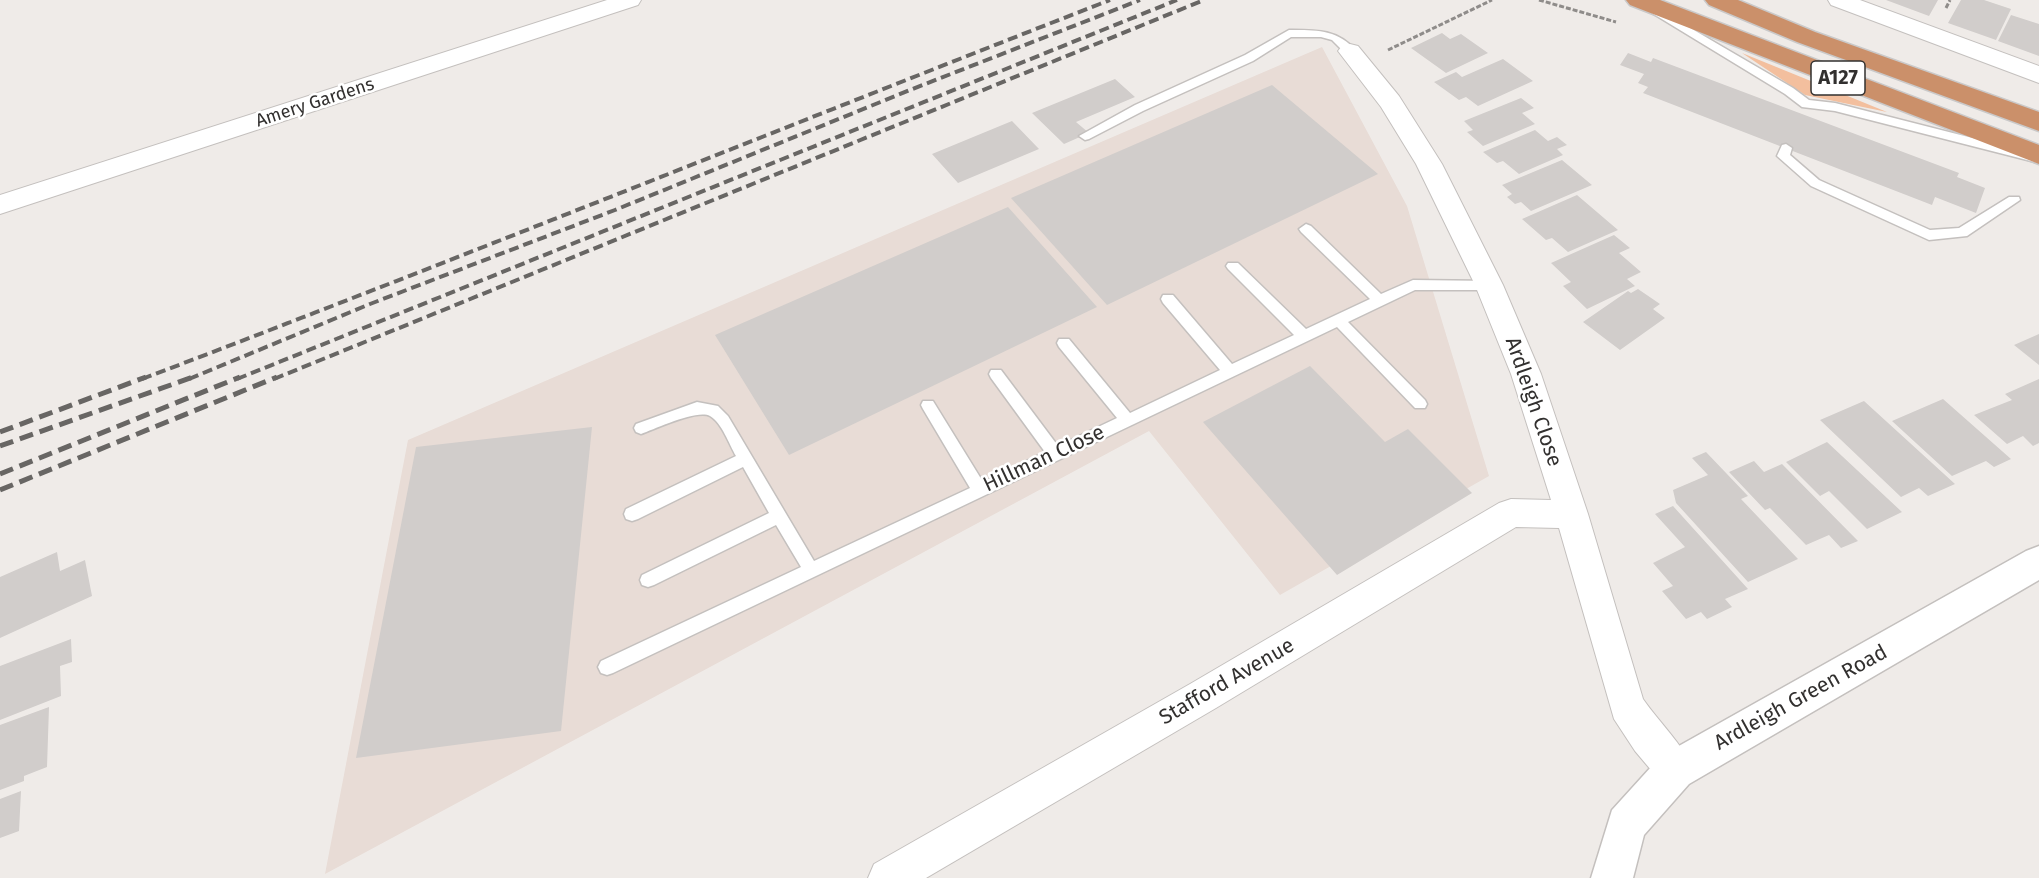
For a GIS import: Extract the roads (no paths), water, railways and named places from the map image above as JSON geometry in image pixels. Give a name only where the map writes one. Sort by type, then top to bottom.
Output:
[{"type":"highway","name":"A127","points":[[1717,0],[1806,37],[2039,122]]},
{"type":"highway","name":"A127","points":[[1640,1],[2039,157]]},
{"type":"street","name":"Amery Gardens","points":[[0,205],[630,0]]},
{"type":"street","points":[[1839,0],[2039,75]]},
{"type":"street","name":"Ardleigh Close","points":[[1355,58],[1390,102],[1429,164],[1489,285],[1527,374],[1572,514],[1628,707],[1648,738],[1675,770]]},
{"type":"street","name":"Stafford Avenue","points":[[888,878],[1214,690],[1511,513],[1572,514]]},
{"type":"street","name":"Ardleigh Green Road","points":[[1612,878],[1626,824],[1675,770],[1743,729],[1868,662],[2039,562]]},
{"type":"lane","points":[[1640,1],[1694,36],[1789,91],[1804,109],[1835,107],[2039,157]]},
{"type":"lane","points":[[1084,136],[1139,108],[1249,58],[1289,33],[1335,38],[1355,58]]},
{"type":"lane","points":[[1786,148],[1783,156],[1815,183],[1929,235],[1962,232],[2014,200]]},
{"type":"lane","points":[[1306,229],[1380,301]]},
{"type":"lane","points":[[1233,266],[1304,336]]},
{"type":"lane","name":"Hillman Close","points":[[607,667],[1413,285],[1489,285]]},
{"type":"lane","points":[[1168,298],[1230,372]]},
{"type":"lane","points":[[1338,320],[1420,404]]},
{"type":"lane","points":[[1064,343],[1127,420]]},
{"type":"lane","points":[[996,374],[1055,454]]},
{"type":"lane","points":[[928,405],[981,490]]},
{"type":"lane","points":[[641,428],[697,408],[712,410],[723,420],[811,570]]},
{"type":"lane","points":[[632,514],[745,459]]},
{"type":"lane","points":[[648,580],[778,516]]},
{"type":"railway","points":[[142,379],[1110,0]]},
{"type":"railway","points":[[189,379],[370,304],[615,210],[910,90],[1140,0]]},
{"type":"railway","points":[[237,379],[1177,0]]},
{"type":"railway","points":[[274,379],[1204,0]]},
{"type":"railway","points":[[0,432],[146,377]]},
{"type":"railway","points":[[0,446],[193,377]]},
{"type":"railway","points":[[0,474],[240,377]]},
{"type":"railway","points":[[0,490],[277,377]]}]
